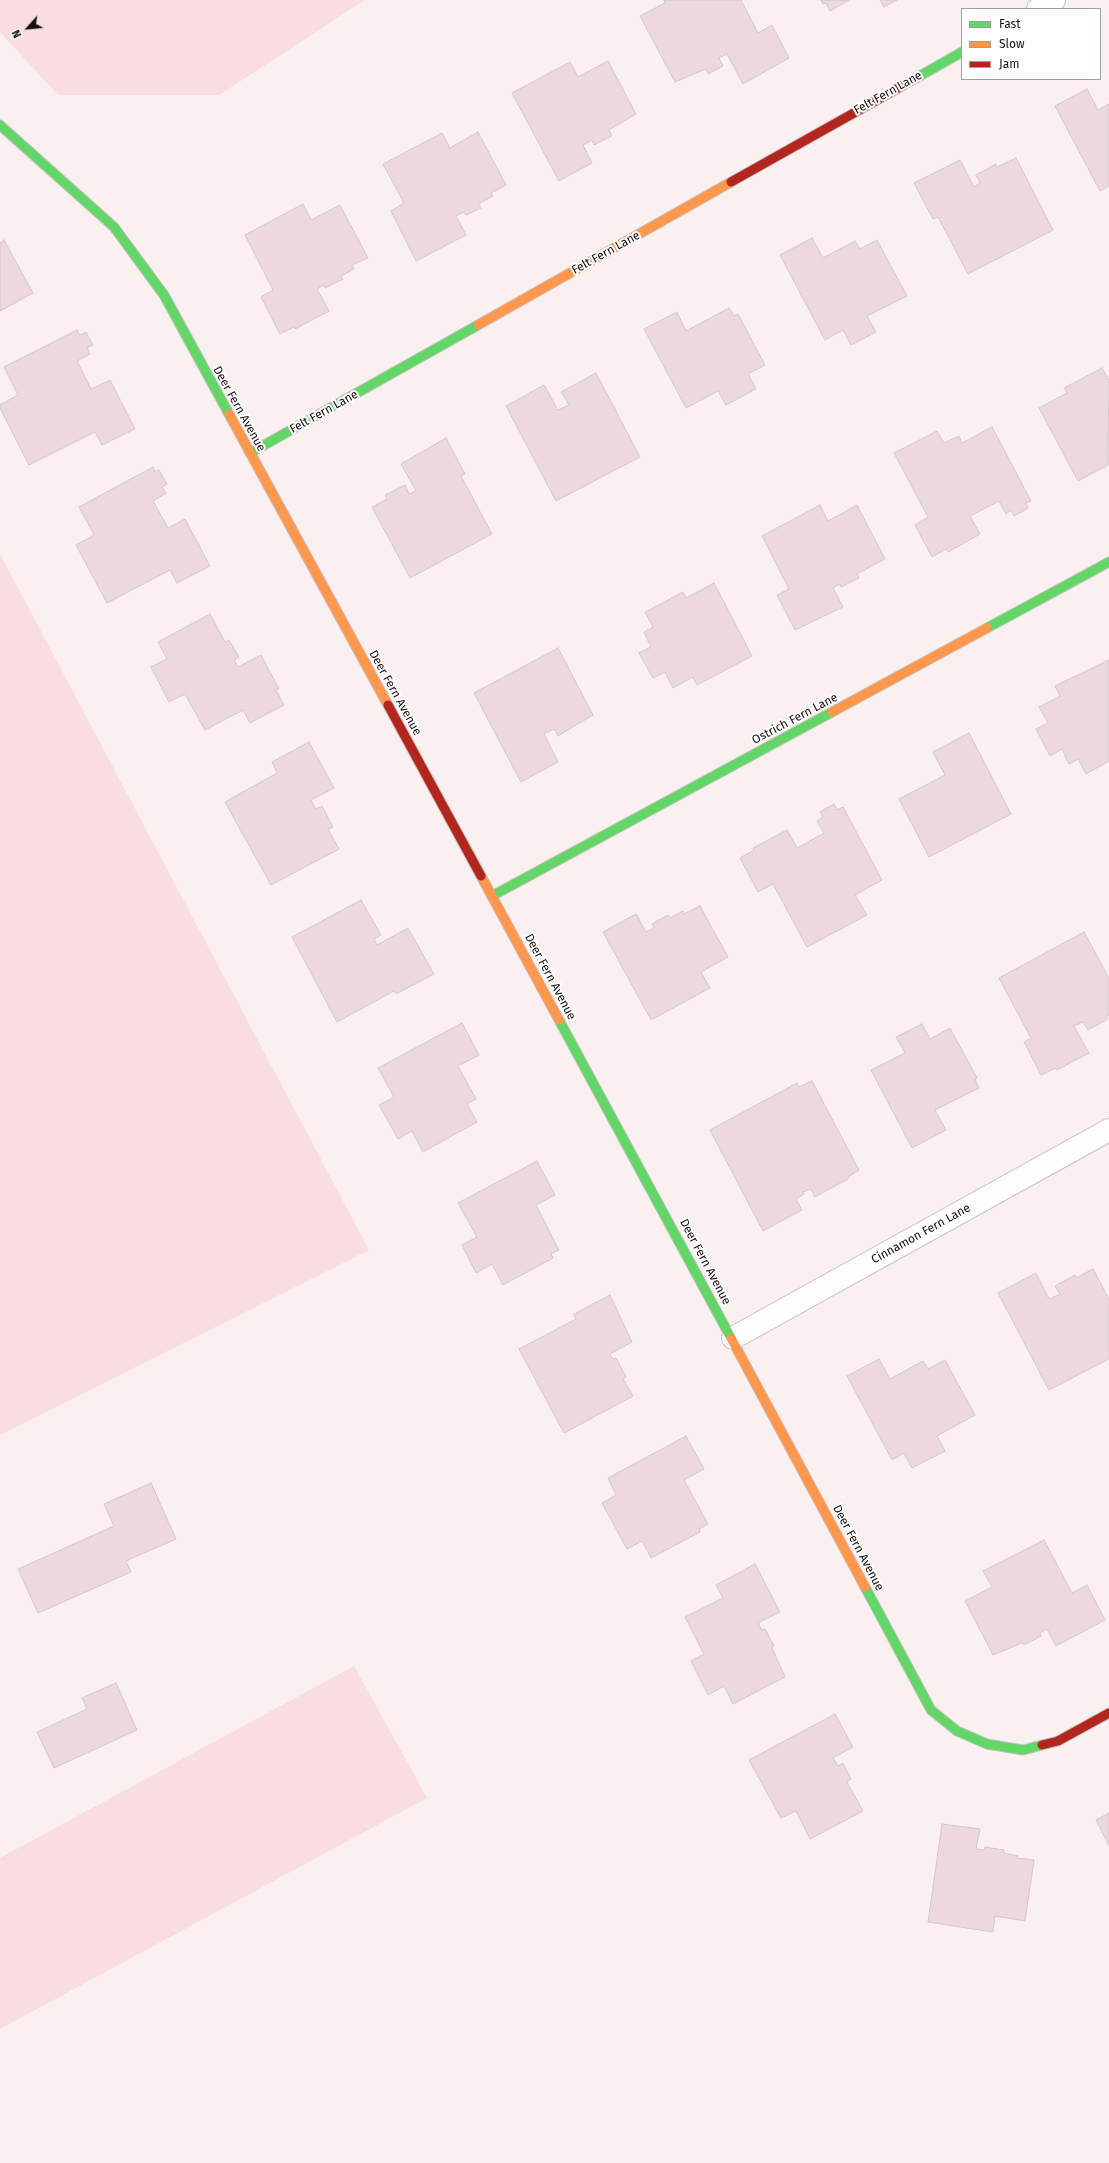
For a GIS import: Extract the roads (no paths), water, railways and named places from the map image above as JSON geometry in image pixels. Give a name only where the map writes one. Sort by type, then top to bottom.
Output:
[{"type":"street","points":[[1040,8],[1054,0]]},
{"type":"street","name":"Felt Fern Lane","points":[[250,453],[961,53]]},
{"type":"street","name":"Deer Fern Avenue","points":[[0,125],[114,227],[164,295],[733,1338],[932,1710],[958,1731],[987,1744],[1023,1750],[1058,1741],[1109,1714]]},
{"type":"street","name":"Ostrich Fern Lane","points":[[492,896],[1109,562]]},
{"type":"street","name":"Cinnamon Fern Lane","points":[[733,1338],[1109,1130]]}]
